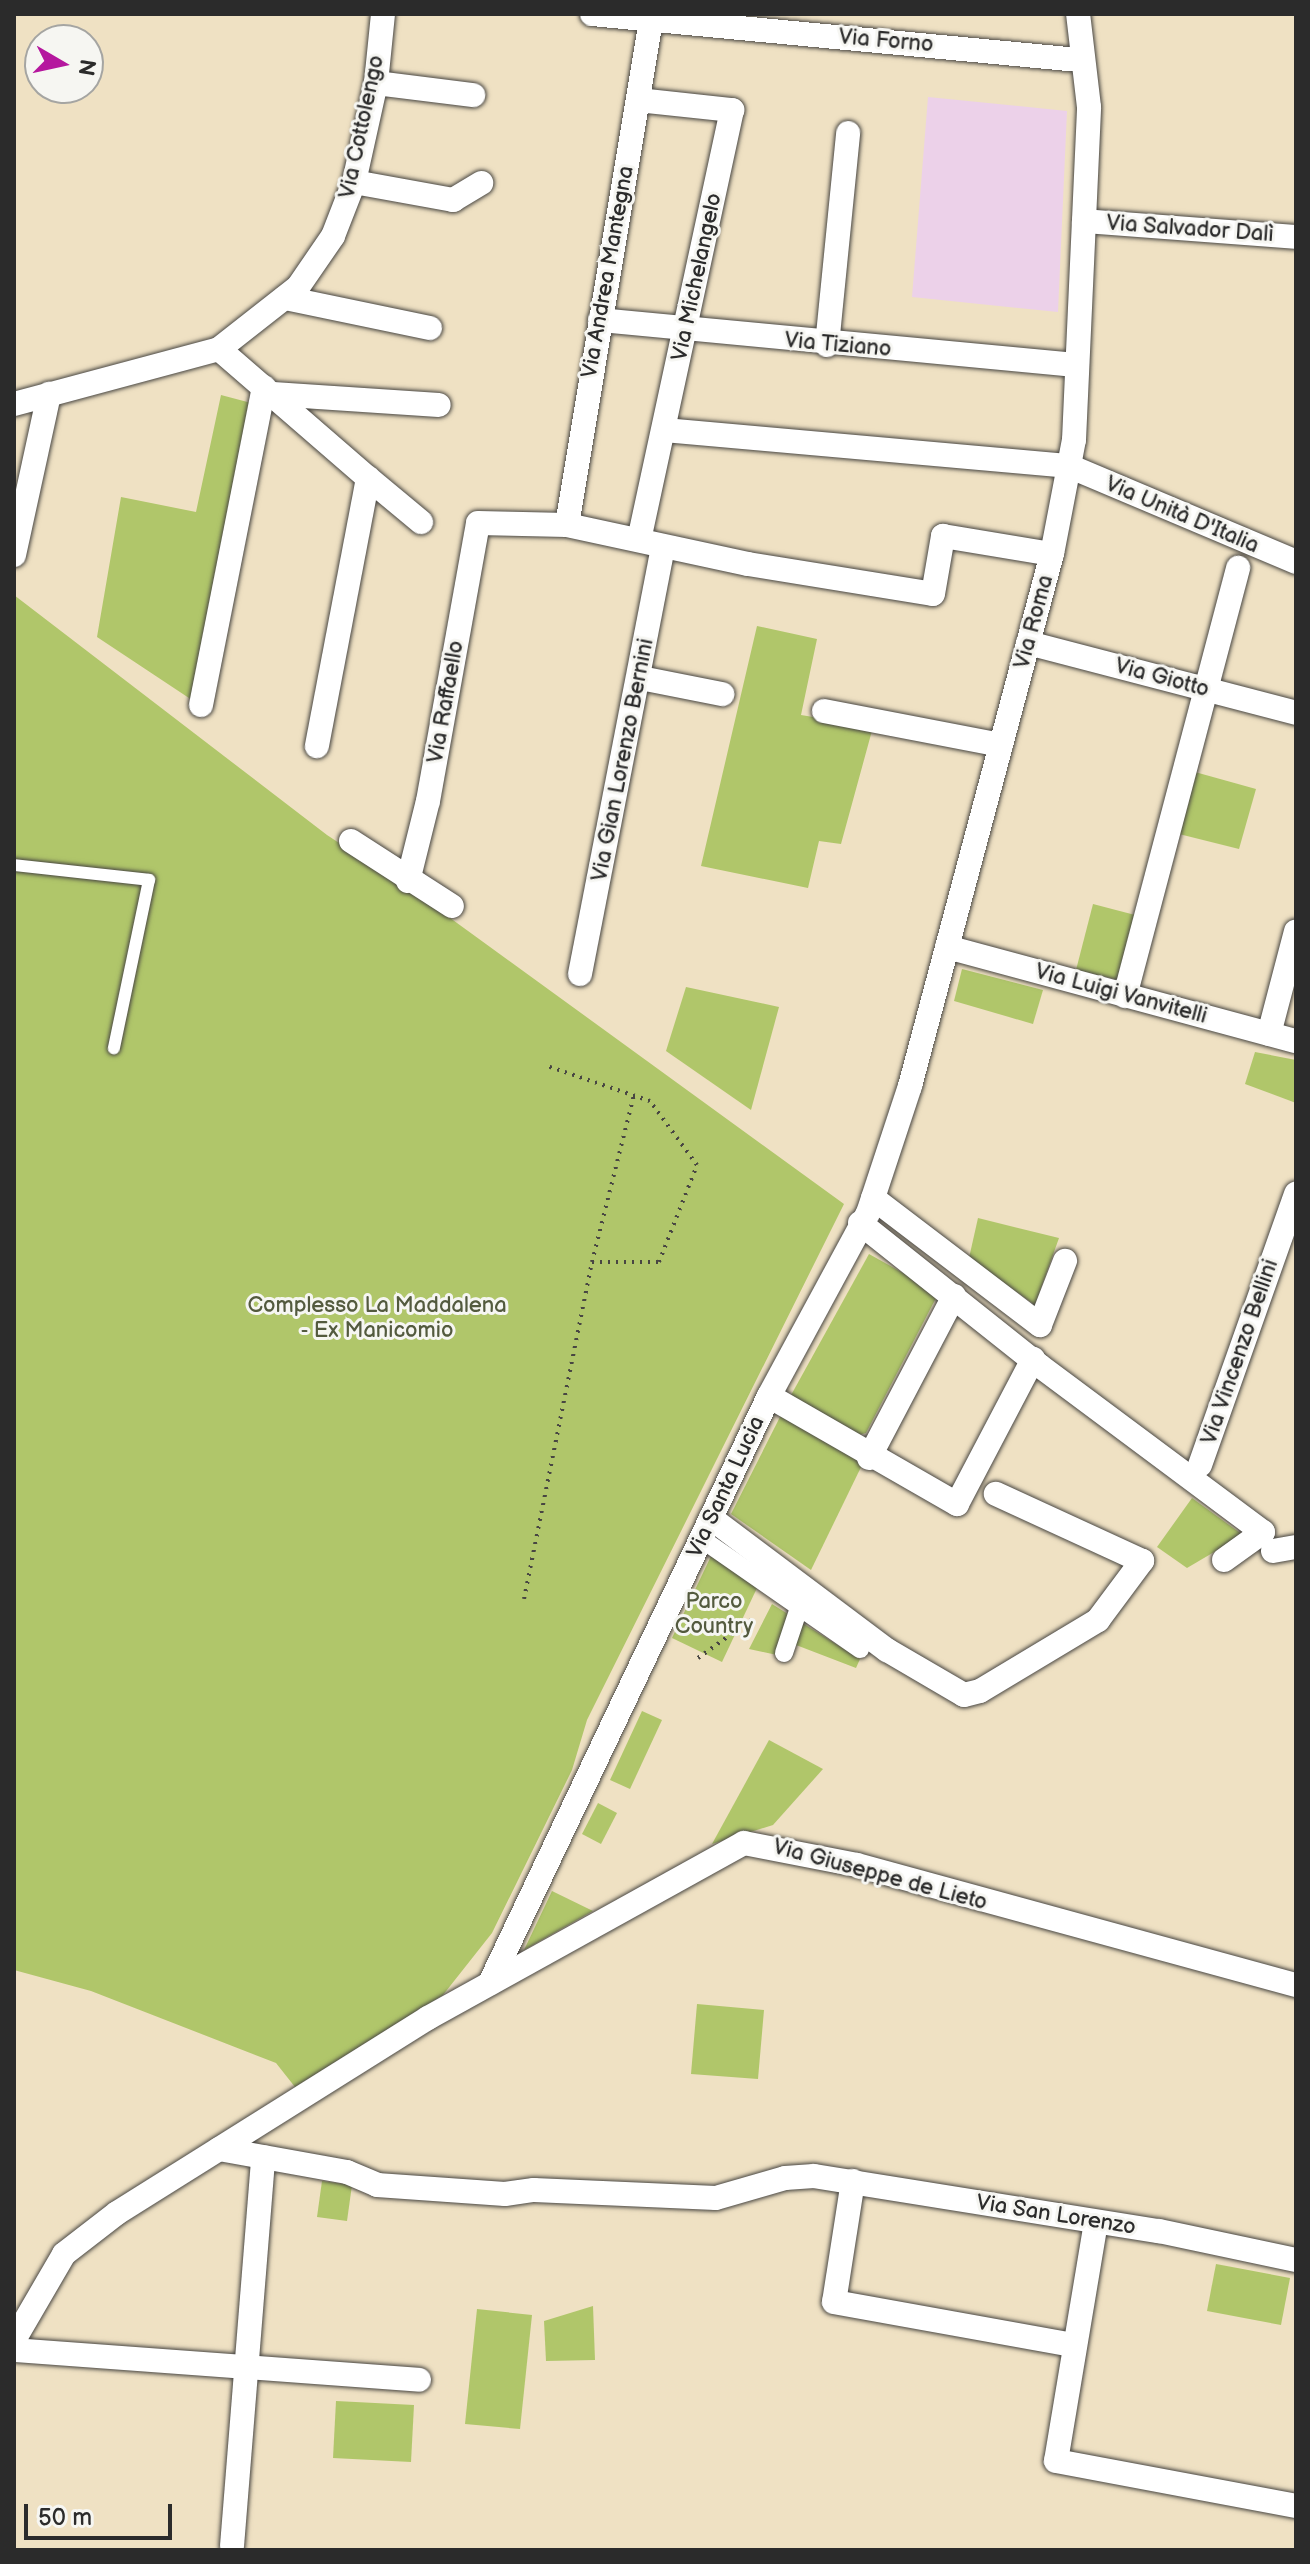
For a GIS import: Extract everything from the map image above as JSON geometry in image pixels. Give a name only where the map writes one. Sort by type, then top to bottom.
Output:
[{"type":"street","name":"Via Cottolengo","points":[[14,404],[219,349],[285,298],[333,236],[354,182],[376,83],[383,14]]},
{"type":"street","name":"Via Forno","points":[[592,14],[651,20],[705,19],[1083,60]]},
{"type":"street","name":"Via Roma","points":[[867,1211],[910,1086],[1052,554],[1069,466],[1089,107],[1078,14]]},
{"type":"street","name":"Via Andrea Mantegna","points":[[567,525],[651,20]]},
{"type":"street","points":[[376,83],[473,95]]},
{"type":"street","name":"Via Michelangelo","points":[[638,100],[732,110],[640,537]]},
{"type":"street","points":[[827,345],[848,133]]},
{"type":"street","points":[[354,182],[453,200],[481,183]]},
{"type":"street","name":"Via Salvador Dalì","points":[[1084,221],[1296,237]]},
{"type":"street","points":[[285,298],[430,328]]},
{"type":"street","name":"Via Tiziano","points":[[600,320],[827,345],[1077,365]]},
{"type":"street","points":[[219,349],[421,522]]},
{"type":"street","points":[[268,390],[439,405]]},
{"type":"street","points":[[201,705],[268,390]]},
{"type":"street","points":[[14,555],[49,394]]},
{"type":"street","name":"Via Unità D'Italia","points":[[665,430],[1069,466],[1296,562]]},
{"type":"street","points":[[317,746],[368,478]]},
{"type":"street","name":"Via Raffaello","points":[[408,881],[428,801],[478,523],[567,525]]},
{"type":"street","points":[[567,525],[640,537],[663,547],[933,594],[943,536],[1052,554]]},
{"type":"street","name":"Via Gian Lorenzo Bernini","points":[[580,974],[641,678],[663,547]]},
{"type":"street","points":[[1125,996],[1238,568]]},
{"type":"street","name":"Via Giotto","points":[[1028,643],[1296,713]]},
{"type":"street","points":[[641,678],[722,694]]},
{"type":"street","points":[[824,711],[1001,745]]},
{"type":"street","points":[[351,841],[408,881],[452,906]]},
{"type":"street","points":[[1269,1034],[1296,931]]},
{"type":"street","name":"Via Luigi Vanvitelli","points":[[947,947],[1296,1041]]},
{"type":"street","name":"Via Vincenzo Bellini","points":[[1200,1465],[1296,1194]]},
{"type":"street","points":[[867,1211],[1040,1325],[1065,1261]]},
{"type":"street","points":[[867,1211],[954,1296],[1263,1532],[1224,1560]]},
{"type":"street","name":"Via Santa Lucia","points":[[490,1983],[769,1396],[867,1211]]},
{"type":"street","points":[[869,1458],[954,1296]]},
{"type":"street","points":[[769,1396],[869,1458],[957,1504],[1033,1359]]},
{"type":"street","points":[[711,1518],[887,1650],[964,1695],[980,1691],[1098,1620],[1142,1561],[996,1494]]},
{"type":"street","points":[[709,1544],[860,1649]]},
{"type":"street","points":[[784,1653],[799,1608]]},
{"type":"street","name":"Via Giuseppe de Lieto","points":[[14,2340],[64,2254],[133,2202],[490,1983],[744,1843],[758,1843],[1296,1985]]},
{"type":"street","name":"Via San Lorenzo","points":[[219,2149],[347,2172],[377,2185],[505,2194],[534,2190],[716,2198],[785,2178],[814,2176],[1096,2222],[1296,2260]]},
{"type":"street","points":[[232,2546],[263,2157]]},
{"type":"street","points":[[853,2181],[834,2302],[1074,2345]]},
{"type":"street","points":[[1096,2222],[1056,2461],[1296,2506]]},
{"type":"street","points":[[14,2350],[419,2380]]},
{"type":"lane","points":[[14,865],[149,880],[114,1048]]},
{"type":"path","points":[[547,1066],[650,1101],[697,1165],[659,1262],[592,1262]]},
{"type":"path","points":[[524,1599],[592,1262],[634,1095]]},
{"type":"path","points":[[698,1658],[751,1620]]},
{"type":"shaded area","points":[[928,97],[1067,111],[1058,312],[912,297]]},
{"type":"green space","points":[[221,395],[255,404],[195,702],[97,637],[121,497],[196,512]]},
{"type":"green space","name":"Complesso La Maddalena - Ex Manicomio","points":[[14,595],[327,835],[424,899],[844,1204],[587,1720],[572,1770],[492,1933],[443,1995],[295,2087],[276,2063],[91,1991],[14,1970]]},
{"type":"green space","points":[[757,626],[817,639],[801,715],[873,727],[841,844],[819,841],[808,888],[701,866]]},
{"type":"green space","points":[[1195,772],[1256,789],[1239,849],[1175,833]]},
{"type":"green space","points":[[1093,904],[1135,915],[1119,980],[1076,970]]},
{"type":"green space","points":[[962,969],[1043,990],[1033,1024],[954,1001]]},
{"type":"green space","points":[[686,987],[779,1007],[751,1110],[666,1051]]},
{"type":"green space","points":[[1255,1052],[1296,1060],[1296,1103],[1245,1084]]},
{"type":"green space","points":[[978,1218],[1059,1238],[1035,1305],[969,1258]]},
{"type":"green space","points":[[869,1254],[930,1288],[936,1298],[866,1433],[859,1435],[790,1397]]},
{"type":"green space","points":[[782,1413],[863,1463],[811,1570],[731,1514]]},
{"type":"green space","points":[[1192,1498],[1243,1535],[1187,1568],[1157,1547]]},
{"type":"green space","name":"Parco Country","points":[[712,1554],[757,1588],[722,1662],[672,1638]]},
{"type":"green space","name":"Parco Country","points":[[772,1604],[860,1659],[856,1668],[783,1640],[777,1655],[749,1649]]},
{"type":"green space","points":[[642,1711],[662,1720],[630,1789],[610,1780]]},
{"type":"green space","points":[[769,1740],[823,1769],[773,1825],[712,1844]]},
{"type":"green space","points":[[598,1803],[617,1813],[601,1844],[582,1834]]},
{"type":"green space","points":[[552,1891],[593,1911],[524,1950]]},
{"type":"green space","points":[[697,2004],[764,2010],[758,2079],[691,2074]]},
{"type":"green space","points":[[322,2181],[352,2185],[347,2221],[317,2217]]},
{"type":"green space","points":[[1216,2264],[1290,2278],[1281,2325],[1207,2311]]},
{"type":"green space","points":[[593,2306],[595,2360],[546,2361],[544,2321]]},
{"type":"green space","points":[[477,2309],[532,2315],[520,2429],[465,2424]]},
{"type":"green space","points":[[336,2401],[414,2405],[411,2462],[333,2458]]}]
